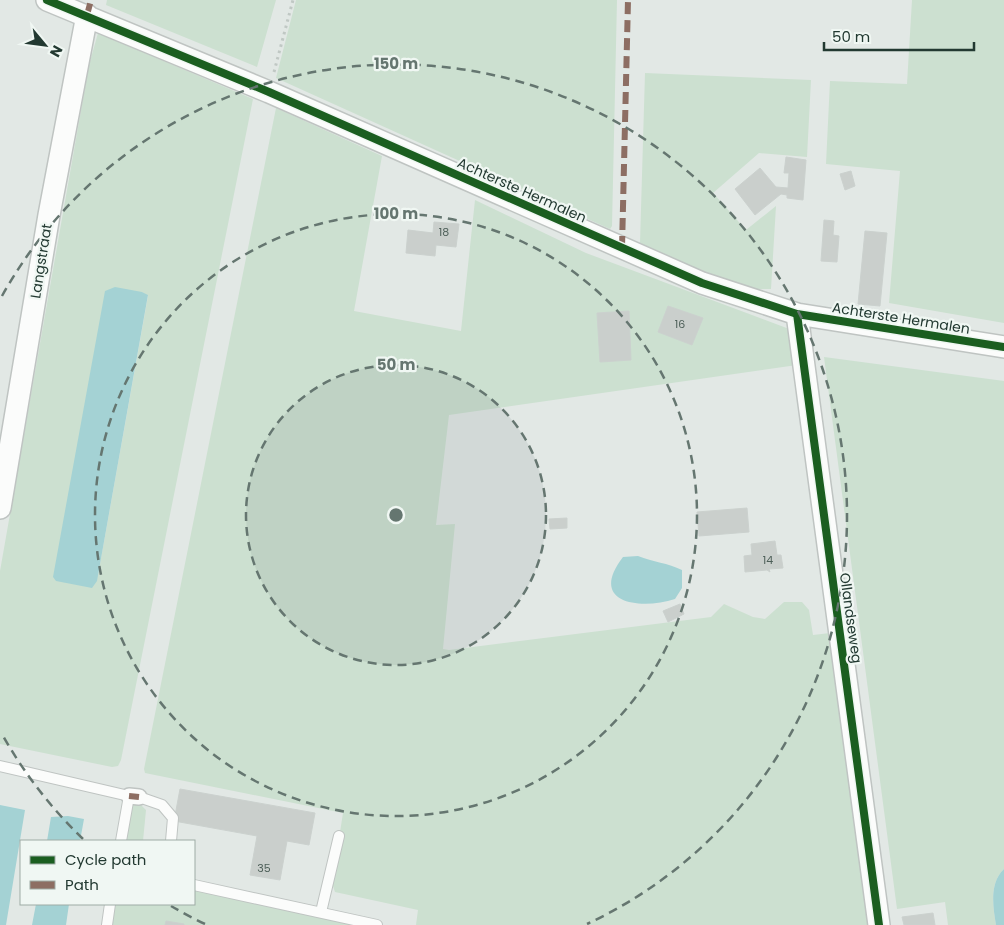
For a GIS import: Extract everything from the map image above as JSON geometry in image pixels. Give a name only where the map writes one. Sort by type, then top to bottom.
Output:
[{"type":"street","name":"Achterste Hermalen","points":[[47,0],[269,92],[702,283],[797,314],[1004,346]]},
{"type":"street","name":"Langstraat","points":[[0,508],[48,215],[87,15]]},
{"type":"street","name":"Ollandseweg","points":[[797,314],[879,925]]},
{"type":"lane","points":[[0,766],[134,796],[162,805],[173,818],[172,840]]},
{"type":"lane","points":[[121,840],[134,796]]},
{"type":"lane","points":[[321,912],[339,836]]},
{"type":"lane","points":[[195,885],[377,925]]},
{"type":"lane","points":[[107,925],[110,905]]},
{"type":"path","points":[[269,92],[293,0]]},
{"type":"green space","points":[[107,0],[276,0],[257,67],[106,5]]},
{"type":"green space","points":[[296,0],[617,0],[612,226],[610,229],[276,78]]},
{"type":"green space","points":[[912,0],[1004,0],[1004,323],[889,303],[900,171],[826,164],[830,81],[907,84]]},
{"type":"green space","points":[[98,33],[253,99],[121,760],[118,766],[112,767],[0,744],[0,571],[89,65]],"holes":[[[142,292],[148,296],[97,581]]]},
{"type":"green space","points":[[645,73],[811,80],[807,157],[759,153],[713,193],[746,230],[776,206],[771,289],[745,289],[695,271],[640,243]]},
{"type":"green space","points":[[276,108],[382,156],[354,311],[461,331],[475,200],[586,253],[792,330],[797,365],[449,415],[436,525],[455,524],[443,649],[449,650],[711,617],[724,604],[753,617],[765,619],[784,602],[802,602],[809,610],[813,635],[830,633],[868,925],[416,925],[418,910],[335,892],[332,883],[343,813],[145,773],[144,769]]},
{"type":"green space","points":[[824,357],[1004,381],[1004,869],[999,875],[994,888],[993,903],[996,925],[948,925],[945,902],[897,909]]},
{"type":"green space","points":[[124,795],[133,797],[146,810],[143,840],[116,840]]},
{"type":"green space","points":[[195,886],[380,925],[102,925],[105,905],[195,905]]},
{"type":"water","points":[[115,287],[142,292],[148,295],[97,581],[92,588],[56,581],[53,577],[105,291]]},
{"type":"water","points":[[638,556],[682,570],[682,588],[675,599],[647,604],[634,603],[623,600],[615,594],[611,585],[614,573],[623,557]]},
{"type":"water","points":[[0,805],[25,810],[6,925],[0,925]]},
{"type":"water","points":[[68,816],[84,819],[80,840],[47,840],[51,817]]},
{"type":"water","points":[[1004,869],[1004,925],[996,925],[993,903],[994,888],[999,875]]},
{"type":"water","points":[[36,905],[69,905],[66,925],[32,925]]},
{"type":"building","points":[[786,157],[806,160],[803,200],[787,198],[787,195],[781,194],[755,215],[735,189],[760,168],[776,187],[788,188],[789,173],[784,173]]},
{"type":"building","points":[[851,171],[855,186],[845,190],[840,174]]},
{"type":"building","points":[[824,220],[834,221],[833,235],[839,236],[837,262],[821,261]]},
{"type":"building","points":[[434,222],[459,224],[456,247],[436,245],[435,256],[406,253],[408,230],[433,233]]},
{"type":"building","points":[[865,231],[887,233],[880,306],[858,304]]},
{"type":"building","points":[[668,306],[703,318],[692,345],[658,332]]},
{"type":"building","points":[[629,311],[631,360],[600,362],[597,313]]},
{"type":"building","points":[[747,508],[749,532],[699,536],[697,512]]},
{"type":"building","points":[[567,518],[567,528],[550,529],[549,519]]},
{"type":"building","points":[[775,541],[777,555],[781,555],[783,568],[769,569],[770,572],[767,570],[745,572],[744,556],[752,555],[751,544]]},
{"type":"building","points":[[680,604],[684,614],[668,622],[663,611]]},
{"type":"building","points":[[180,789],[315,813],[309,845],[287,841],[280,880],[250,875],[257,836],[174,821]]},
{"type":"building","points":[[933,913],[935,925],[904,925],[902,917]]},
{"type":"building","points":[[166,921],[184,924],[184,925],[165,925]]},
{"type":"marked path","points":[[87,15],[91,0]]},
{"type":"marked path","points":[[622,248],[628,0]]},
{"type":"marked path","points":[[129,796],[139,797]]},
{"type":"cycle path","points":[[47,0],[269,92],[702,283],[797,314],[1004,347]]},
{"type":"cycle path","points":[[797,314],[879,925]]}]
